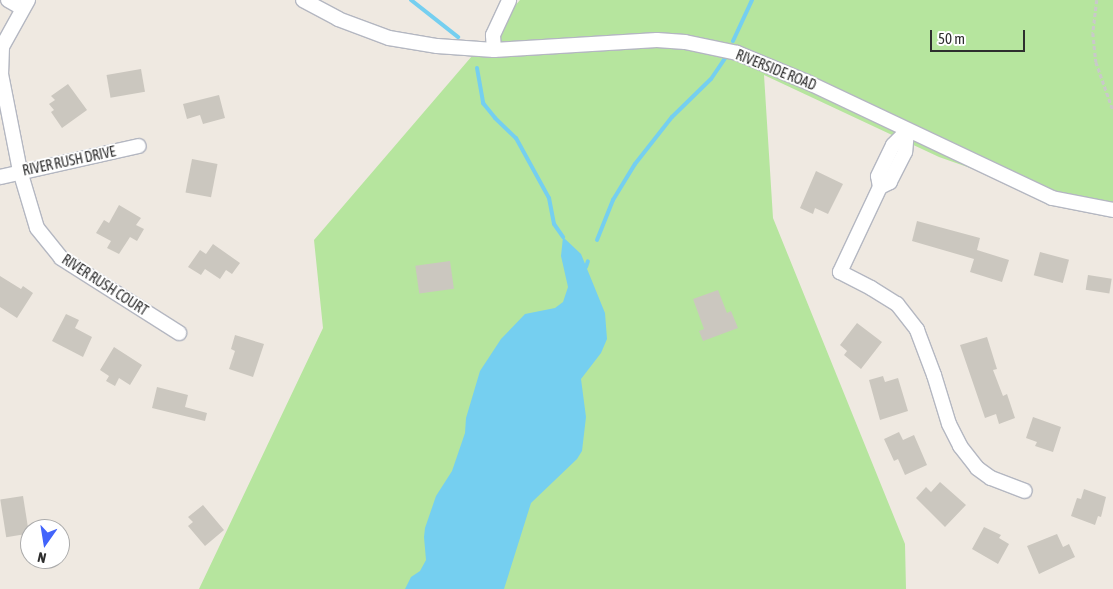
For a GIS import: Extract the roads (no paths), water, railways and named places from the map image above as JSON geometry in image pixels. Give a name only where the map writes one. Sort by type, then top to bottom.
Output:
[{"type":"street","points":[[8,0],[25,4]]},
{"type":"street","name":"RIVERSIDE ROAD","points":[[303,0],[338,19],[389,38],[437,46],[494,50],[657,40],[684,42],[737,53],[807,82],[1052,198],[1113,210]]},
{"type":"street","points":[[494,50],[493,35],[508,0]]},
{"type":"street","name":"RIVER RUSH COURT","points":[[25,4],[2,47],[1,74],[20,171],[37,228],[61,258],[179,333]]},
{"type":"street","points":[[907,131],[893,145],[878,176],[880,187],[840,272],[897,304],[917,330],[934,375],[949,424],[960,446],[976,468],[991,478],[1024,491]]},
{"type":"street","name":"RIVER RUSH DRIVE","points":[[0,177],[20,171],[139,146]]},
{"type":"water","points":[[563,237],[581,254],[605,313],[607,339],[601,353],[581,379],[586,417],[582,451],[577,459],[531,503],[504,589],[405,589],[411,577],[420,571],[426,560],[425,528],[436,496],[452,471],[465,433],[466,418],[480,371],[501,339],[525,314],[555,308],[563,302],[568,287],[561,256]]},
{"type":"waterway","points":[[411,0],[458,37]]},
{"type":"waterway","points":[[733,41],[752,0]]},
{"type":"waterway","points":[[597,240],[613,200],[635,164],[672,117],[711,79],[725,58]]},
{"type":"waterway","points":[[477,68],[483,103],[495,118],[516,138],[549,198],[554,224],[563,237]]},
{"type":"waterway","points":[[586,267],[588,261]]}]
